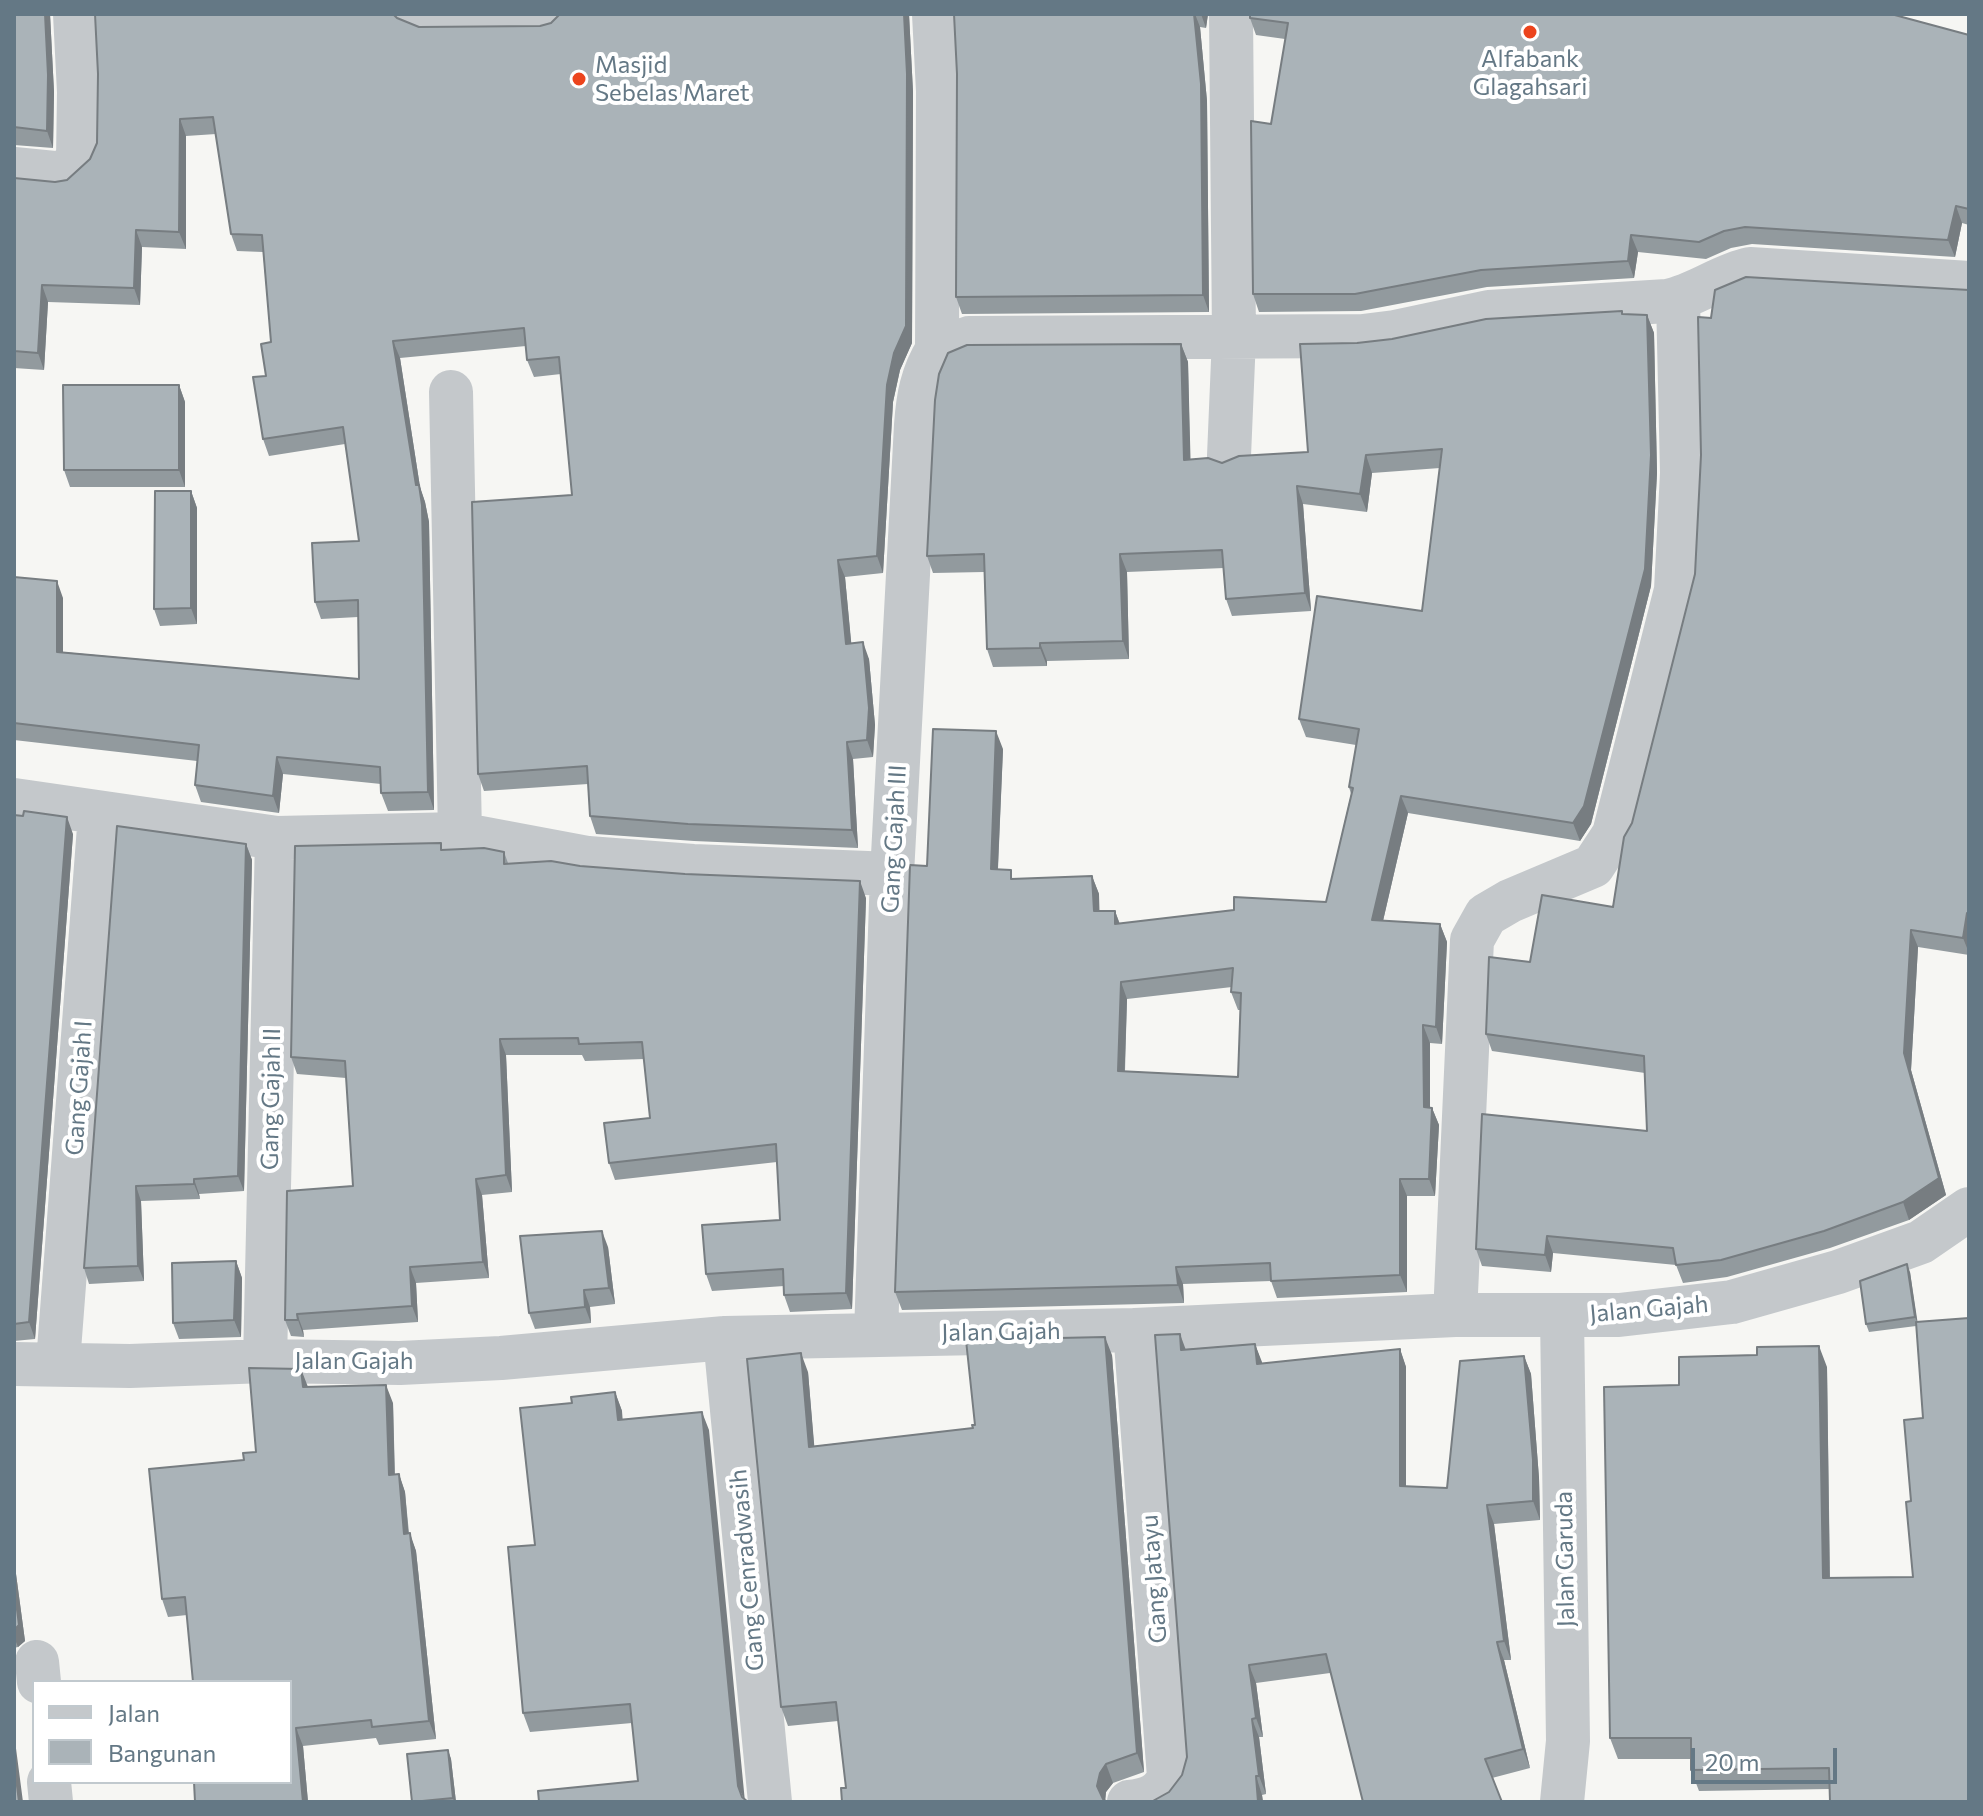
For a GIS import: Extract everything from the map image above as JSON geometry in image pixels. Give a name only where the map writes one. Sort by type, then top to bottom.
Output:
[{"type":"street","points":[[14,169],[64,174],[78,159],[75,14]]},
{"type":"street","points":[[416,14],[425,19],[545,18]]},
{"type":"street","points":[[934,14],[938,91],[937,350],[969,338],[1363,336],[1489,312],[1678,299],[1750,269],[1969,283]]},
{"type":"street","points":[[1229,456],[1234,337],[1231,14]]},
{"type":"street","points":[[1455,1315],[1472,940],[1486,915],[1510,901],[1593,866],[1614,834],[1676,590],[1682,473],[1678,299]]},
{"type":"street","name":"Gang Gajah III","points":[[876,1333],[892,874],[918,393],[927,366],[937,350]]},
{"type":"street","points":[[451,392],[460,834]]},
{"type":"street","points":[[14,800],[277,838],[460,834],[588,858],[693,866],[892,874]]},
{"type":"street","name":"Gang Gajah I","points":[[58,1363],[100,814]]},
{"type":"street","name":"Gang Gajah II","points":[[265,1361],[277,838]]},
{"type":"street","name":"Jalan Gajah","points":[[14,1364],[130,1366],[265,1361],[415,1362],[501,1358],[725,1338],[1135,1330],[1455,1315],[1619,1315],[1732,1302],[1838,1272],[1921,1242],[1969,1209]]},
{"type":"street","name":"Jalan Garuda","points":[[1562,1315],[1568,1741],[1562,1802]]},
{"type":"street","name":"Gang Jatayu","points":[[1129,1802],[1146,1800],[1165,1789],[1169,1777],[1135,1330]]},
{"type":"street","name":"Gang Cenradwasih","points":[[725,1338],[770,1802]]},
{"type":"building","points":[[14,14],[45,14],[47,131],[14,127]]},
{"type":"building","points":[[95,14],[393,14],[419,27],[540,26],[551,23],[560,14],[904,14],[907,74],[906,326],[894,353],[887,385],[877,556],[838,560],[846,644],[863,642],[869,708],[867,740],[847,742],[852,830],[688,824],[590,816],[587,766],[478,774],[472,502],[572,495],[559,357],[527,360],[524,328],[393,341],[416,485],[419,485],[422,505],[428,792],[381,793],[380,767],[277,757],[273,796],[195,785],[199,745],[14,723],[14,577],[57,581],[57,652],[359,679],[358,600],[315,602],[312,543],[359,541],[343,427],[263,439],[253,377],[266,376],[261,344],[271,342],[262,235],[231,234],[213,117],[180,119],[179,232],[136,230],[134,288],[42,285],[38,353],[14,351],[14,178],[55,182],[67,180],[90,159],[97,143]]},
{"type":"building","points":[[954,14],[1194,14],[1201,84],[1203,295],[956,297],[957,74]]},
{"type":"building","points":[[1250,14],[1891,14],[1969,35],[1969,209],[1956,206],[1948,240],[1745,227],[1724,231],[1699,242],[1631,235],[1628,261],[1481,270],[1355,294],[1253,294],[1251,121],[1271,124],[1288,23],[1250,18]]},
{"type":"building","points":[[1746,277],[1969,290],[1969,913],[1963,938],[1911,930],[1904,1053],[1939,1178],[1903,1202],[1824,1231],[1721,1260],[1676,1265],[1673,1248],[1547,1236],[1545,1255],[1476,1249],[1482,1114],[1647,1131],[1644,1056],[1486,1034],[1489,957],[1530,962],[1542,895],[1613,907],[1624,837],[1632,823],[1695,574],[1701,455],[1698,317],[1711,318],[1715,290]]},
{"type":"building","points":[[1622,311],[1622,314],[1647,315],[1651,455],[1645,569],[1584,806],[1573,823],[1401,796],[1372,920],[1440,924],[1436,1027],[1423,1025],[1424,1107],[1432,1108],[1429,1179],[1400,1179],[1400,1275],[1271,1281],[1270,1263],[1176,1267],[1178,1285],[895,1292],[910,865],[927,866],[933,729],[996,731],[991,869],[1011,870],[1011,879],[1092,876],[1094,911],[1115,911],[1115,924],[1234,910],[1234,897],[1326,902],[1353,788],[1349,787],[1359,729],[1299,719],[1317,596],[1422,611],[1442,449],[1366,455],[1360,494],[1297,486],[1305,593],[1226,599],[1222,550],[1120,554],[1123,641],[1040,643],[1040,648],[987,649],[984,554],[927,556],[935,400],[939,374],[948,353],[967,345],[1181,344],[1184,460],[1208,458],[1222,463],[1239,456],[1308,452],[1300,344],[1392,339],[1486,319]],"holes":[[[1233,968],[1231,992],[1241,993],[1238,1077],[1118,1071],[1121,982]]]},
{"type":"building","points":[[63,385],[179,385],[179,470],[64,470]]},
{"type":"building","points":[[155,491],[191,491],[191,608],[154,609]]},
{"type":"building","points":[[24,811],[67,817],[29,1322],[14,1324],[14,815],[23,816]]},
{"type":"building","points":[[117,826],[246,844],[238,1176],[194,1179],[194,1184],[136,1186],[138,1266],[84,1268]]},
{"type":"building","points":[[441,843],[441,850],[484,848],[504,852],[504,864],[551,861],[685,874],[860,881],[846,1293],[784,1295],[783,1269],[706,1274],[702,1225],[780,1220],[776,1144],[609,1163],[604,1123],[650,1118],[642,1042],[579,1044],[578,1038],[500,1039],[506,1175],[476,1179],[483,1262],[410,1267],[412,1306],[297,1314],[298,1320],[285,1320],[287,1191],[353,1186],[345,1061],[291,1057],[295,846]]},
{"type":"building","points":[[602,1231],[609,1288],[584,1290],[585,1307],[529,1313],[520,1236]]},
{"type":"building","points":[[236,1261],[234,1320],[173,1323],[172,1263]]},
{"type":"building","points":[[1907,1264],[1915,1317],[1866,1324],[1860,1281]]},
{"type":"building","points":[[1969,1318],[1969,1802],[1830,1802],[1829,1768],[1691,1770],[1691,1738],[1610,1738],[1604,1387],[1679,1385],[1679,1357],[1757,1355],[1757,1347],[1819,1346],[1823,1578],[1913,1577],[1906,1502],[1911,1501],[1904,1420],[1923,1418],[1916,1322]]},
{"type":"building","points":[[1180,1334],[1181,1350],[1255,1344],[1257,1364],[1400,1349],[1400,1486],[1447,1488],[1460,1361],[1524,1356],[1533,1460],[1533,1501],[1487,1505],[1504,1641],[1497,1642],[1523,1749],[1485,1759],[1502,1802],[1363,1802],[1326,1654],[1249,1665],[1256,1718],[1252,1719],[1259,1776],[1256,1776],[1258,1802],[1151,1802],[1169,1792],[1182,1775],[1187,1757],[1155,1335]]},
{"type":"building","points":[[1105,1337],[1137,1753],[1106,1764],[1100,1773],[1097,1786],[1107,1802],[842,1802],[841,1788],[846,1788],[836,1702],[781,1707],[747,1359],[801,1353],[809,1447],[973,1428],[966,1340]]},
{"type":"building","points":[[249,1368],[301,1369],[303,1387],[386,1385],[389,1475],[399,1474],[404,1534],[410,1533],[429,1721],[372,1727],[371,1720],[296,1728],[303,1802],[195,1802],[194,1784],[292,1784],[292,1680],[193,1680],[185,1597],[162,1599],[149,1469],[244,1460],[243,1453],[256,1452]]},
{"type":"building","points":[[615,1392],[618,1420],[702,1412],[738,1786],[742,1797],[748,1802],[539,1802],[538,1791],[638,1781],[630,1704],[523,1713],[508,1547],[535,1545],[520,1408],[572,1403],[571,1397]]},
{"type":"building","points":[[14,1586],[19,1625],[14,1630]]},
{"type":"building","points":[[448,1750],[453,1798],[412,1802],[407,1754]]},
{"type":"building","points":[[14,1762],[19,1802],[14,1802]]},
{"type":"place","name":"Alfabank Glagahsari","points":[[1530,32]]},
{"type":"place","name":"Masjid Sebelas Maret","points":[[579,79]]}]
